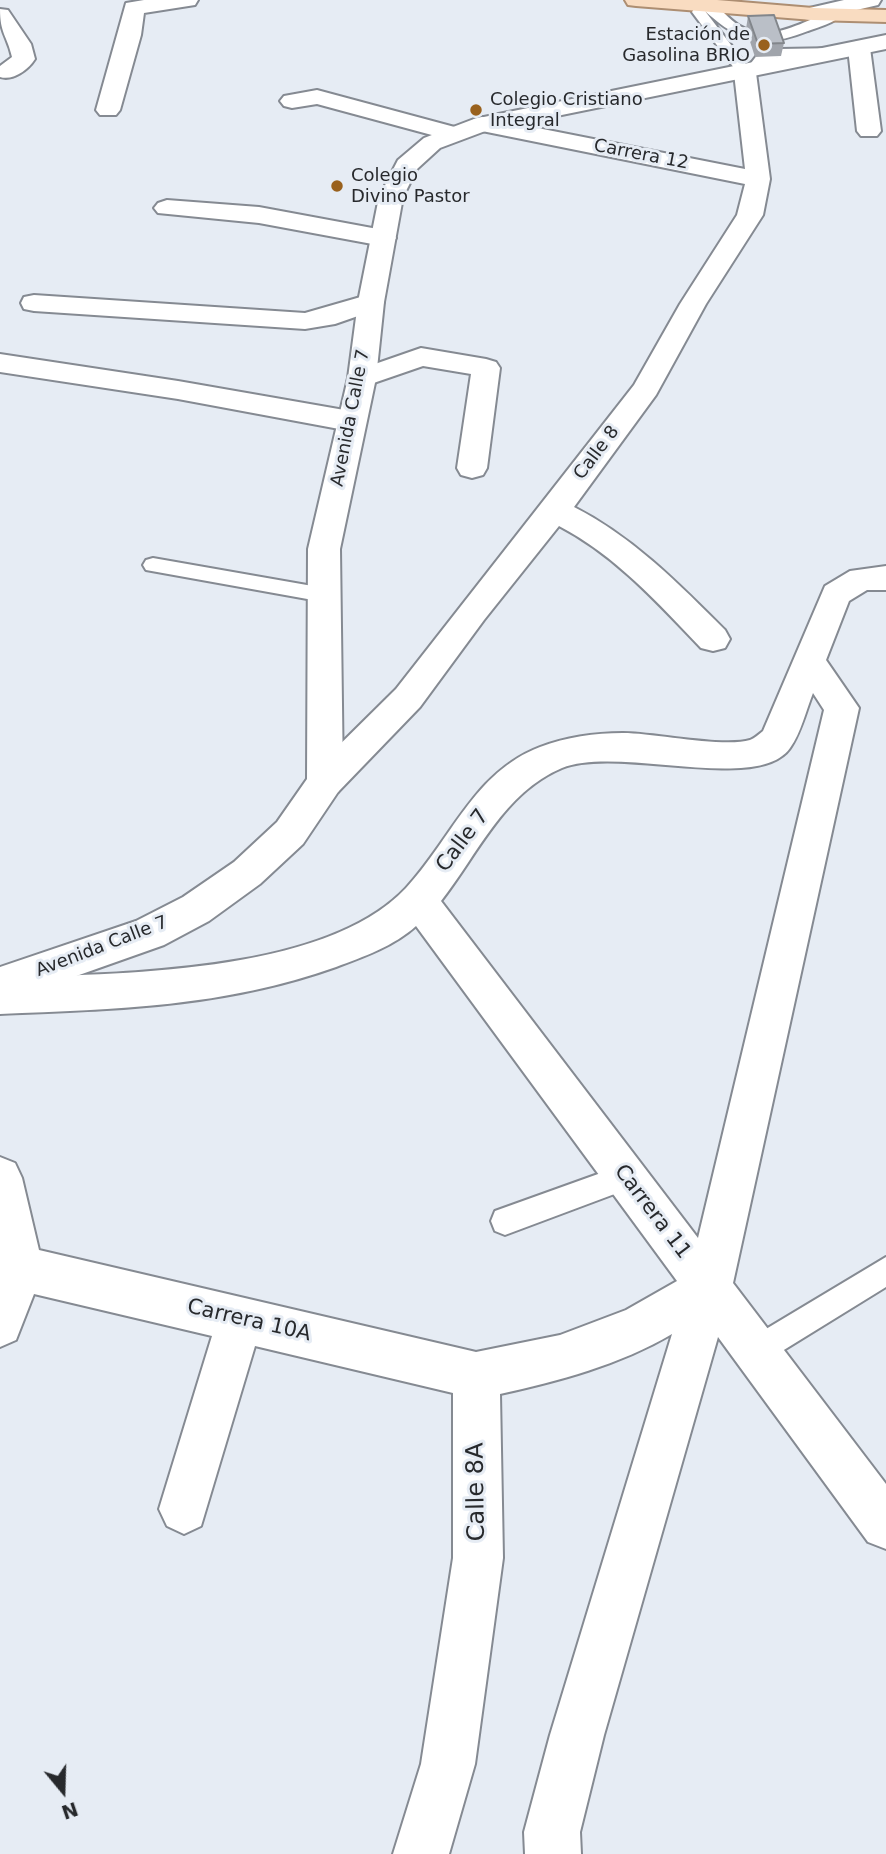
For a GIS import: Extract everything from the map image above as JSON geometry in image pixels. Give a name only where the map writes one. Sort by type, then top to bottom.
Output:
[{"type":"main road","points":[[636,0],[824,15],[886,16]]},
{"type":"street","points":[[108,110],[130,35],[134,8],[187,0]]},
{"type":"street","points":[[824,15],[870,0]]},
{"type":"street","points":[[0,15],[20,44],[24,59],[6,72]]},
{"type":"street","points":[[862,48],[877,131]]},
{"type":"street","name":"Avenida Calle 7","points":[[0,985],[150,933],[196,909],[247,873],[290,833],[325,782],[324,550],[350,421],[362,378],[371,302],[391,197],[407,165],[432,143],[482,124],[862,48]]},
{"type":"street","name":"Calle 8","points":[[325,782],[408,698],[646,389],[693,304],[750,215],[758,179],[748,72]]},
{"type":"street","points":[[292,101],[317,97],[454,134]]},
{"type":"street","name":"Carrera 12","points":[[482,124],[758,179]]},
{"type":"street","points":[[167,208],[259,215],[383,237]]},
{"type":"street","points":[[34,303],[305,321],[325,318],[371,302]]},
{"type":"street","points":[[362,378],[421,357],[486,368],[472,468]]},
{"type":"street","points":[[0,363],[178,390],[350,421]]},
{"type":"street","points":[[555,510],[585,524],[654,579],[713,639]]},
{"type":"street","name":"Calle 7","points":[[0,996],[184,987],[277,968],[346,948],[388,925],[419,901],[482,812],[524,771],[552,757],[600,746],[735,755],[760,751],[778,740],[836,594],[861,579],[886,578]]},
{"type":"street","points":[[552,1854],[552,1832],[577,1735],[709,1288],[842,708],[810,663]]},
{"type":"street","name":"Carrera 11","points":[[419,901],[886,1524]]},
{"type":"street","points":[[0,1178],[22,1268],[0,1324]]},
{"type":"street","name":"Carrera 10A","points":[[22,1268],[476,1375]]},
{"type":"street","points":[[476,1375],[560,1358],[639,1328],[709,1288]]},
{"type":"street","points":[[184,1509],[240,1319]]},
{"type":"street","name":"Calle 8A","points":[[421,1854],[448,1764],[478,1558],[476,1375]]},
{"type":"lane","points":[[701,7],[748,72]]},
{"type":"lane","points":[[153,565],[324,596]]},
{"type":"lane","points":[[505,1221],[626,1177]]},
{"type":"lane","points":[[756,1351],[886,1271]]},
{"type":"building","points":[[774,15],[784,43],[758,44],[748,16]]},
{"type":"place","name":"Estación de Gasolina BRIO","points":[[764,45]]},
{"type":"place","name":"Colegio Cristiano Integral","points":[[476,110]]},
{"type":"place","name":"Colegio Divino Pastor","points":[[337,186]]}]
